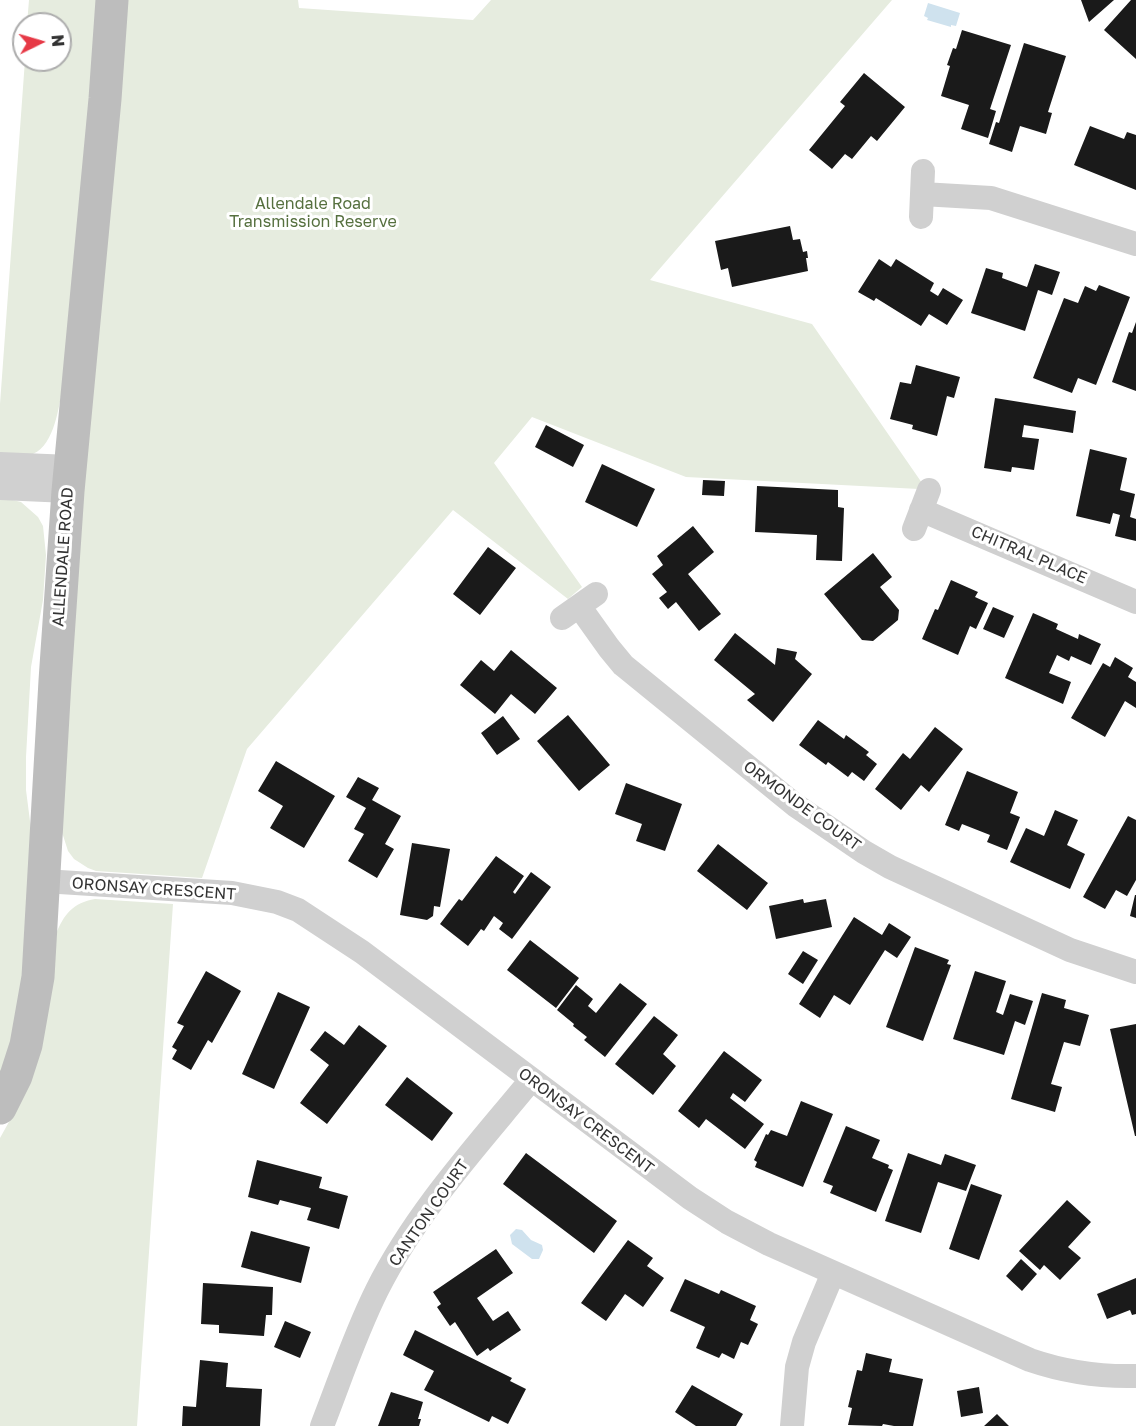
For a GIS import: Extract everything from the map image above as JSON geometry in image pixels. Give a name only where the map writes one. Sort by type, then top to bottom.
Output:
[{"type":"street","name":"ALLENDALE ROAD","points":[[0,1108],[16,1076],[26,1045],[33,1016],[38,977],[69,479],[105,99],[112,0]]},
{"type":"street","points":[[922,194],[991,198],[1136,244]]},
{"type":"street","points":[[0,464],[69,479]]},
{"type":"street","points":[[0,488],[69,479]]},
{"type":"street","name":"CHITRAL PLACE","points":[[921,510],[1136,602]]},
{"type":"street","name":"ORMONDE COURT","points":[[579,606],[623,665],[795,805],[833,833],[890,867],[1061,946],[1101,962],[1136,972]]},
{"type":"street","name":"ORONSAY CRESCENT","points":[[44,881],[232,893],[277,902],[297,910],[362,952],[682,1192],[727,1222],[769,1244],[1030,1360],[1055,1369],[1136,1376]]},
{"type":"street","name":"CANTON COURT","points":[[322,1426],[363,1320],[395,1259],[438,1194],[531,1080]]},
{"type":"street","points":[[792,1426],[797,1367],[804,1342],[833,1273]]},
{"type":"green space","points":[[29,0],[100,0],[59,409],[49,438],[37,452],[26,456],[0,456],[0,404],[24,72],[72,72],[72,12],[28,12]]},
{"type":"green space","name":"Allendale Road Transmission Reserve","points":[[127,0],[298,0],[299,8],[473,20],[491,0],[892,0],[650,280],[812,324],[922,483],[919,489],[686,477],[532,417],[494,463],[582,587],[568,599],[453,510],[247,749],[202,878],[96,871],[88,868],[74,859],[68,851],[61,829],[63,730]]},
{"type":"green space","points":[[0,497],[21,502],[38,517],[43,526],[46,555],[43,600],[31,667],[26,757],[26,790],[31,829],[26,947],[15,1028],[0,1074]]},
{"type":"green space","points":[[95,899],[173,904],[137,1426],[0,1426],[0,1138],[15,1111],[56,934],[70,910],[81,903]]},
{"type":"water","points":[[928,3],[960,13],[956,26],[951,25],[951,27],[927,20],[928,18],[924,16]]},
{"type":"water","points":[[516,1229],[522,1230],[531,1240],[542,1245],[543,1250],[539,1259],[532,1259],[512,1244],[510,1235]]},
{"type":"building","points":[[1081,0],[1114,0],[1089,22]]},
{"type":"building","points":[[1131,0],[1136,0],[1136,59],[1104,30]]},
{"type":"building","points":[[962,30],[1011,45],[990,109],[996,111],[988,138],[961,129],[969,105],[941,96],[950,66],[947,65],[953,48],[956,49]]},
{"type":"building","points":[[1024,43],[1066,56],[1048,112],[1052,113],[1046,134],[1020,126],[1012,152],[989,144],[996,122],[999,123]]},
{"type":"building","points":[[864,73],[905,107],[877,141],[871,136],[852,159],[845,154],[832,169],[809,150],[845,106],[840,102]]},
{"type":"building","points":[[1090,126],[1124,139],[1127,132],[1136,135],[1136,190],[1074,165]]},
{"type":"building","points":[[790,226],[793,240],[800,239],[803,252],[807,251],[808,271],[732,287],[728,268],[721,270],[715,241]]},
{"type":"building","points":[[879,259],[891,267],[896,259],[934,283],[930,291],[938,296],[943,288],[963,300],[947,325],[929,314],[921,326],[876,298],[874,301],[858,292]]},
{"type":"building","points":[[1035,264],[1060,272],[1052,295],[1038,290],[1025,331],[971,313],[986,268],[1003,273],[1002,278],[1027,287]]},
{"type":"building","points":[[1099,285],[1130,297],[1096,385],[1078,378],[1072,393],[1033,378],[1064,298],[1078,303],[1085,286],[1096,291]]},
{"type":"building","points":[[1136,322],[1136,391],[1112,382],[1129,332],[1132,333]]},
{"type":"building","points":[[916,365],[960,377],[954,398],[947,396],[937,436],[912,429],[913,425],[890,419],[900,382],[911,384]]},
{"type":"building","points":[[995,398],[1076,411],[1073,433],[1024,425],[1022,437],[1039,439],[1034,470],[1012,467],[1011,472],[984,468]]},
{"type":"building","points":[[546,425],[584,445],[573,467],[535,447]]},
{"type":"building","points":[[1090,449],[1127,458],[1120,490],[1135,494],[1130,517],[1136,519],[1136,541],[1115,536],[1120,515],[1113,513],[1110,524],[1076,516]]},
{"type":"building","points":[[602,464],[655,489],[637,527],[585,502]]},
{"type":"building","points":[[703,480],[725,481],[724,496],[702,495]]},
{"type":"building","points":[[757,486],[838,490],[838,507],[844,508],[842,561],[816,560],[817,535],[755,532]]},
{"type":"building","points":[[693,526],[714,552],[688,574],[721,614],[699,631],[676,602],[668,609],[659,598],[667,592],[652,574],[663,565],[657,556]]},
{"type":"building","points":[[488,547],[516,568],[480,615],[453,594]]},
{"type":"building","points":[[873,553],[892,577],[880,587],[899,610],[898,620],[873,641],[862,640],[824,594]]},
{"type":"building","points":[[951,580],[978,592],[975,597],[988,603],[976,629],[970,626],[958,655],[922,639]]},
{"type":"building","points":[[993,607],[1014,616],[1004,638],[983,629]]},
{"type":"building","points":[[1033,613],[1058,624],[1056,629],[1078,639],[1079,634],[1101,644],[1091,665],[1071,656],[1069,661],[1057,655],[1049,673],[1071,682],[1063,704],[1005,678]]},
{"type":"building","points":[[735,633],[775,665],[777,648],[797,652],[795,659],[812,674],[773,722],[747,700],[755,694],[714,660]]},
{"type":"building","points":[[511,650],[557,688],[535,714],[511,694],[495,714],[460,685],[481,660],[494,671]]},
{"type":"building","points":[[1115,657],[1133,668],[1128,677],[1136,682],[1136,708],[1125,701],[1105,737],[1071,718],[1103,663],[1110,667]]},
{"type":"building","points":[[568,715],[610,765],[579,791],[537,741]]},
{"type":"building","points":[[503,716],[520,739],[497,755],[481,733]]},
{"type":"building","points":[[818,720],[844,739],[846,735],[869,752],[866,755],[877,764],[864,781],[852,772],[848,777],[828,762],[826,765],[799,745]]},
{"type":"building","points":[[935,727],[963,749],[929,792],[921,785],[901,810],[875,789],[903,753],[910,759]]},
{"type":"building","points":[[276,761],[335,796],[304,848],[270,828],[283,806],[258,791]]},
{"type":"building","points":[[967,771],[1018,792],[1010,813],[1020,817],[1007,850],[987,842],[990,835],[962,824],[959,831],[945,825]]},
{"type":"building","points":[[358,777],[379,788],[372,800],[401,816],[385,844],[394,849],[377,878],[348,861],[364,834],[354,829],[366,808],[346,797]]},
{"type":"building","points":[[626,783],[682,804],[665,851],[636,841],[642,824],[615,814]]},
{"type":"building","points":[[1055,810],[1078,820],[1067,845],[1085,854],[1070,889],[1010,862],[1026,828],[1044,836]]},
{"type":"building","points":[[1128,816],[1136,820],[1136,880],[1127,896],[1116,890],[1105,909],[1083,897]]},
{"type":"building","points":[[412,843],[450,849],[440,907],[434,906],[433,916],[427,920],[400,915]]},
{"type":"building","points":[[718,844],[768,883],[747,910],[697,871]]},
{"type":"building","points":[[496,856],[524,876],[513,892],[515,894],[531,872],[551,887],[512,939],[499,929],[503,923],[494,916],[484,931],[481,929],[468,946],[440,924],[459,899],[462,901]]},
{"type":"building","points":[[1136,895],[1136,918],[1130,916]]},
{"type":"building","points":[[803,899],[804,903],[826,899],[832,927],[776,939],[769,906]]},
{"type":"building","points":[[854,917],[882,935],[889,923],[911,937],[897,958],[885,950],[850,1005],[834,995],[820,1018],[799,1004]]},
{"type":"building","points":[[530,940],[579,978],[556,1008],[507,970]]},
{"type":"building","points":[[915,947],[949,960],[947,964],[951,965],[923,1041],[886,1027]]},
{"type":"building","points":[[803,951],[818,960],[803,984],[788,974]]},
{"type":"building","points":[[206,971],[241,991],[212,1043],[208,1040],[191,1070],[172,1059],[177,1050],[172,1047],[184,1026],[177,1023]]},
{"type":"building","points":[[975,971],[1006,981],[996,1012],[1003,1015],[1010,994],[1033,1001],[1025,1025],[1015,1021],[1004,1055],[953,1039]]},
{"type":"building","points":[[620,983],[647,1004],[605,1057],[584,1040],[587,1037],[557,1010],[576,985],[593,999],[588,1006],[596,1013]]},
{"type":"building","points":[[278,992],[310,1007],[274,1089],[242,1074]]},
{"type":"building","points":[[1042,993],[1066,1000],[1064,1008],[1089,1015],[1080,1046],[1064,1042],[1051,1084],[1062,1087],[1055,1112],[1011,1099]]},
{"type":"building","points":[[654,1016],[678,1035],[663,1054],[676,1066],[653,1095],[615,1064]]},
{"type":"building","points":[[1136,1024],[1136,1136],[1135,1136],[1110,1029]]},
{"type":"building","points":[[359,1025],[387,1046],[327,1124],[300,1103],[329,1065],[310,1050],[325,1031],[344,1045]]},
{"type":"building","points":[[724,1051],[762,1080],[745,1102],[733,1093],[730,1098],[764,1124],[745,1149],[706,1119],[699,1128],[678,1111]]},
{"type":"building","points":[[407,1077],[453,1113],[432,1141],[385,1105]]},
{"type":"building","points":[[801,1101],[833,1114],[803,1187],[755,1167],[757,1162],[754,1160],[766,1134],[768,1135],[771,1130],[787,1136]]},
{"type":"building","points":[[846,1126],[880,1140],[872,1158],[889,1165],[888,1168],[893,1170],[876,1212],[830,1193],[833,1186],[823,1182]]},
{"type":"building","points":[[526,1153],[617,1221],[594,1253],[503,1184]]},
{"type":"building","points":[[908,1153],[941,1165],[945,1154],[976,1165],[966,1191],[938,1182],[921,1233],[885,1221]]},
{"type":"building","points":[[257,1160],[322,1177],[319,1188],[348,1196],[339,1229],[307,1220],[311,1208],[280,1200],[278,1205],[248,1197]]},
{"type":"building","points":[[971,1184],[1002,1195],[979,1260],[949,1249]]},
{"type":"building","points":[[1067,1200],[1091,1222],[1068,1247],[1081,1258],[1060,1280],[1044,1265],[1040,1270],[1019,1251]]},
{"type":"building","points":[[251,1231],[310,1247],[301,1283],[241,1267]]},
{"type":"building","points":[[628,1240],[653,1258],[647,1266],[664,1278],[643,1307],[625,1294],[606,1321],[581,1303]]},
{"type":"building","points":[[496,1249],[513,1273],[477,1298],[493,1321],[508,1311],[521,1330],[490,1351],[488,1348],[477,1356],[455,1322],[450,1326],[437,1307],[441,1304],[433,1292]]},
{"type":"building","points":[[1021,1259],[1037,1274],[1022,1291],[1006,1276]]},
{"type":"building","points":[[1136,1278],[1136,1314],[1132,1315],[1130,1310],[1107,1319],[1097,1294]]},
{"type":"building","points":[[685,1279],[719,1294],[721,1290],[756,1306],[750,1320],[758,1324],[748,1345],[741,1342],[734,1359],[722,1353],[719,1358],[696,1348],[705,1327],[670,1311]]},
{"type":"building","points":[[203,1283],[273,1287],[272,1315],[266,1315],[264,1336],[219,1333],[219,1325],[201,1324]]},
{"type":"building","points":[[285,1321],[311,1332],[300,1358],[274,1347]]},
{"type":"building","points":[[415,1330],[512,1378],[510,1381],[526,1389],[508,1424],[492,1416],[489,1422],[424,1390],[434,1371],[403,1355]]},
{"type":"building","points":[[866,1353],[892,1359],[889,1372],[923,1379],[913,1426],[848,1425],[852,1408],[848,1407],[857,1370],[862,1371]]},
{"type":"building","points":[[200,1360],[228,1363],[226,1387],[262,1389],[260,1426],[182,1426],[183,1406],[196,1407]]},
{"type":"building","points":[[692,1385],[743,1414],[736,1426],[696,1426],[675,1412]]},
{"type":"building","points":[[979,1387],[983,1413],[961,1417],[957,1391]]},
{"type":"building","points":[[391,1392],[423,1402],[418,1419],[421,1419],[419,1426],[378,1426]]},
{"type":"building","points":[[997,1414],[1009,1426],[984,1426]]}]
